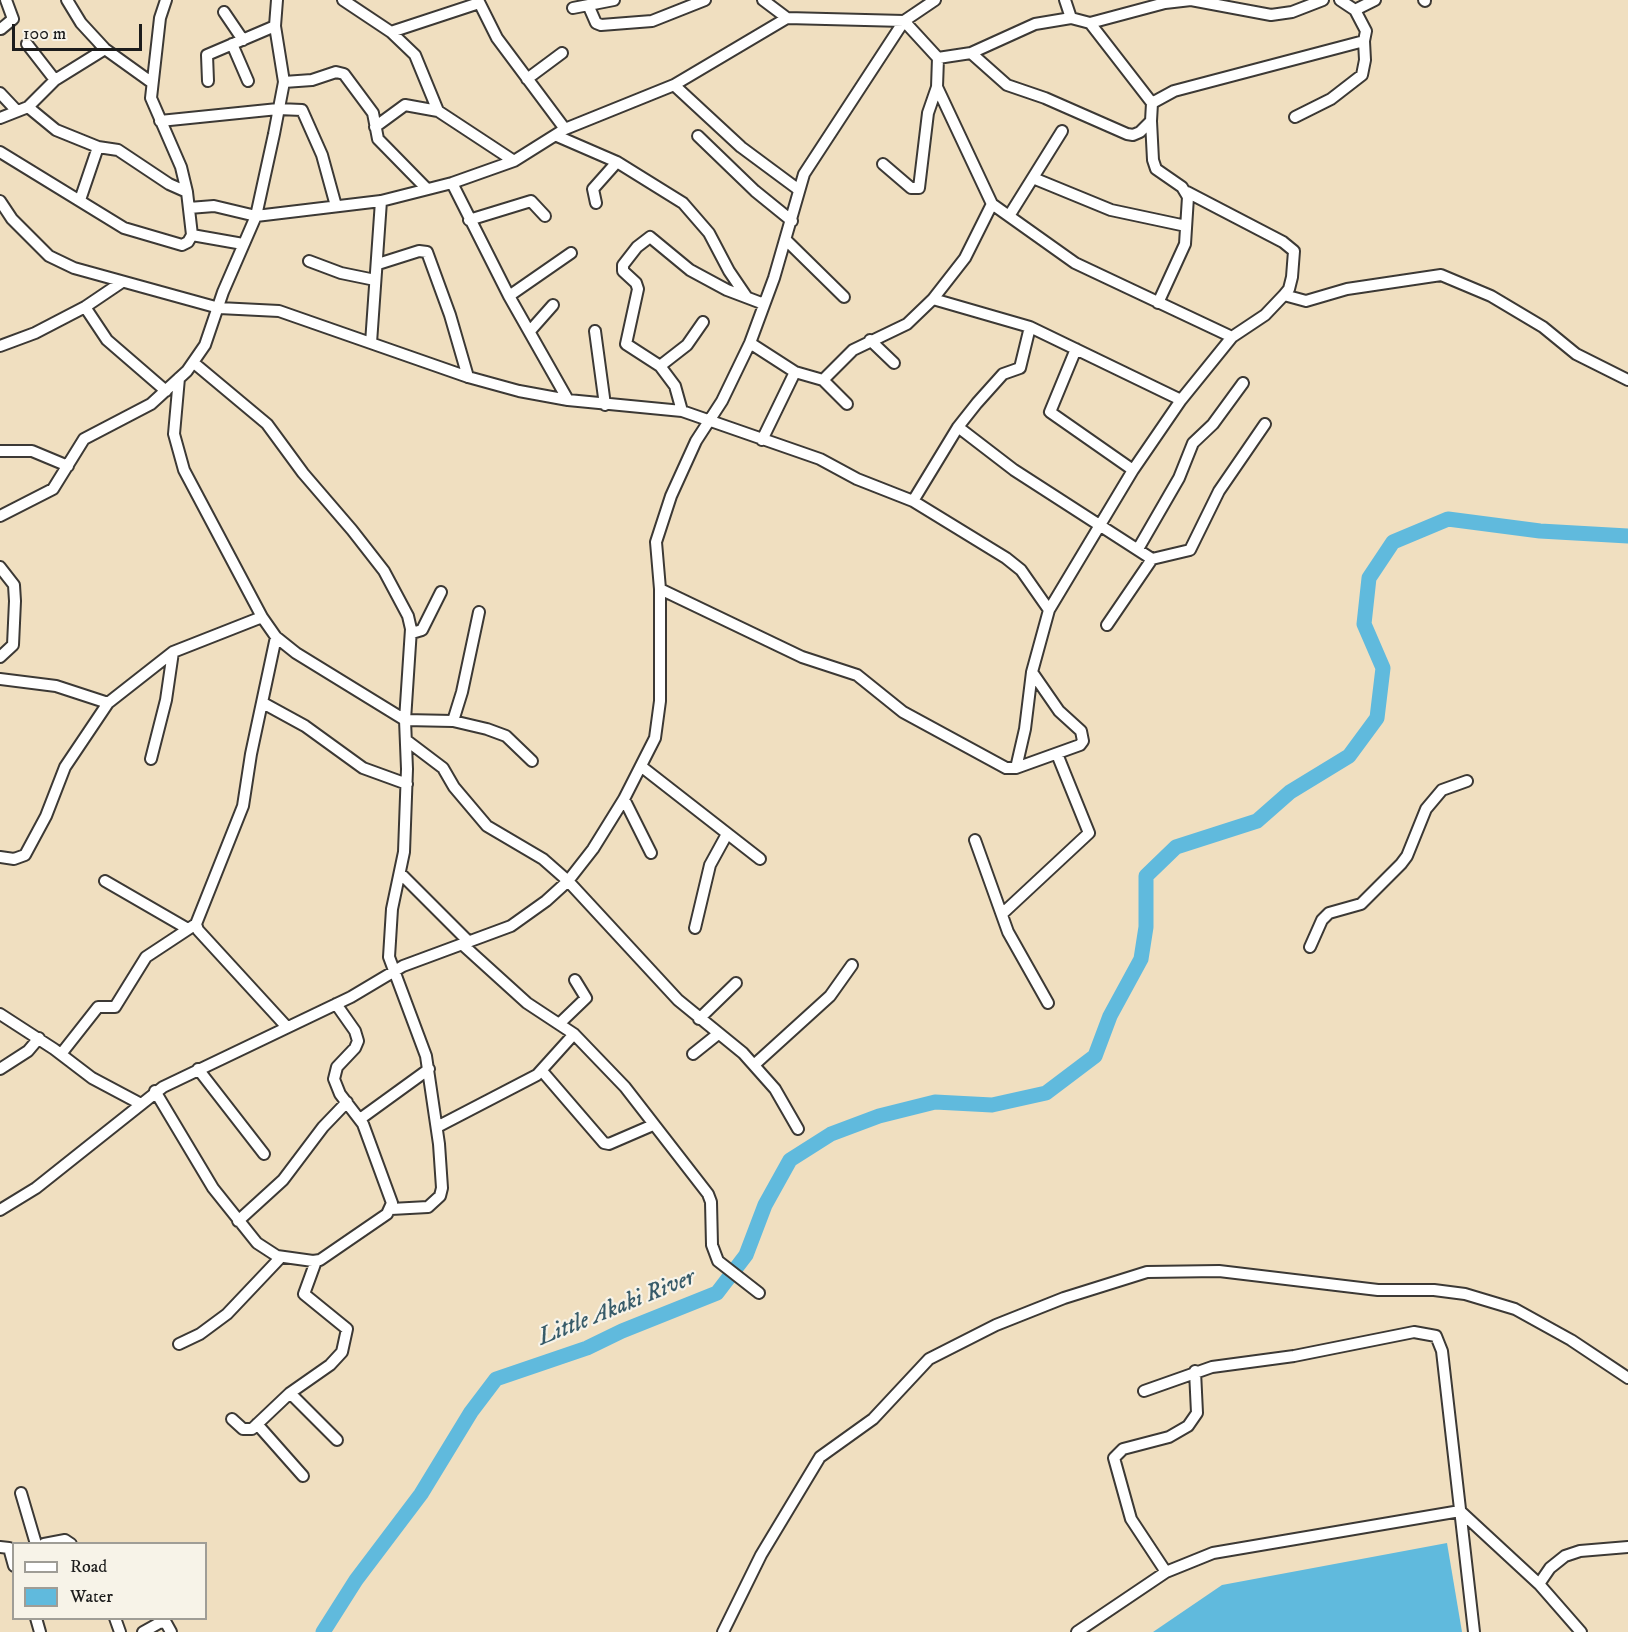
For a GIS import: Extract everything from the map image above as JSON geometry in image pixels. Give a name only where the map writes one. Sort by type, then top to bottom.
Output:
[{"type":"street","points":[[0,4],[6,0],[13,20],[1,28]]},
{"type":"street","points":[[67,0],[81,23],[105,49],[151,82]]},
{"type":"street","points":[[0,152],[124,228],[182,245],[188,242],[192,235],[187,192],[180,167],[151,98],[151,82],[157,64],[160,18],[166,0]]},
{"type":"street","points":[[0,516],[53,489],[84,439],[142,409],[166,391],[194,363],[208,338],[243,244],[256,216],[284,82],[275,26],[277,0]]},
{"type":"street","points":[[573,8],[590,7],[614,0]]},
{"type":"street","points":[[590,7],[596,23],[602,25],[652,21],[705,0]]},
{"type":"street","points":[[763,0],[788,18]]},
{"type":"street","points":[[0,1210],[36,1188],[155,1091],[286,1026],[336,1004],[395,970],[511,926],[546,901],[568,881],[593,849],[624,800],[655,738],[659,720],[660,589],[656,558],[659,530],[681,472],[733,380],[750,343],[786,240],[799,190],[813,160],[904,21],[935,0]]},
{"type":"street","points":[[1065,0],[1071,18]]},
{"type":"street","points":[[938,58],[971,53],[1026,26],[1071,18],[1090,23],[1165,1],[1191,0],[1230,4],[1280,15],[1323,0]]},
{"type":"street","points":[[1295,117],[1331,99],[1362,75],[1365,68],[1366,31],[1354,10],[1340,0]]},
{"type":"street","points":[[1354,10],[1375,0]]},
{"type":"street","points":[[347,1],[391,32],[415,55],[438,111]]},
{"type":"street","points":[[391,32],[478,1],[497,38],[561,132],[668,192],[694,213],[709,233],[729,271],[746,296]]},
{"type":"street","points":[[224,12],[237,42],[248,81]]},
{"type":"street","points":[[189,208],[228,208],[256,216],[381,201],[452,183],[514,161],[561,132],[674,85],[788,18],[904,21],[938,58],[937,87],[928,113],[919,188],[911,188],[883,164]]},
{"type":"street","points":[[1016,768],[1025,729],[1032,672],[1049,610],[1098,524],[1181,400],[1232,337],[1265,315],[1284,295],[1289,289],[1292,277],[1294,251],[1283,242],[1187,192],[1156,169],[1150,121],[1152,104],[1090,23]]},
{"type":"street","points":[[208,81],[207,55],[275,26]]},
{"type":"street","points":[[1152,104],[1174,90],[1364,41]]},
{"type":"street","points":[[27,44],[55,80]]},
{"type":"street","points":[[0,118],[28,107],[55,80],[105,49]]},
{"type":"street","points":[[526,79],[562,53]]},
{"type":"street","points":[[971,53],[1007,85],[1045,98],[1127,134],[1133,135],[1140,132],[1150,121]]},
{"type":"street","points":[[284,82],[312,80],[341,72],[373,113],[378,139],[427,189]]},
{"type":"street","points":[[674,85],[741,147],[799,190]]},
{"type":"street","points":[[937,87],[992,204],[1075,263],[1232,337]]},
{"type":"street","points":[[0,93],[17,111]]},
{"type":"street","points":[[375,127],[405,105],[438,111],[514,161]]},
{"type":"street","points":[[28,107],[48,126],[98,147],[118,150],[169,184],[187,192]]},
{"type":"street","points":[[160,121],[298,109],[304,112],[322,155],[336,206]]},
{"type":"street","points":[[1009,216],[1062,131]]},
{"type":"street","points":[[698,136],[747,184],[792,221]]},
{"type":"street","points":[[80,200],[98,147]]},
{"type":"street","points":[[596,203],[593,189],[617,162]]},
{"type":"street","points":[[1033,178],[1111,210],[1186,226]]},
{"type":"street","points":[[452,183],[509,296],[568,400]]},
{"type":"street","points":[[1158,303],[1182,253],[1187,192]]},
{"type":"street","points":[[0,201],[12,219],[49,256],[74,268],[219,309],[279,311],[468,377],[519,391],[605,405],[682,411],[820,459],[857,479],[913,501],[1006,558],[1021,570],[1049,610]]},
{"type":"street","points":[[371,343],[381,201]]},
{"type":"street","points":[[469,220],[531,201],[545,216]]},
{"type":"street","points":[[823,380],[853,350],[907,324],[933,300],[965,258],[992,204]]},
{"type":"street","points":[[192,235],[243,244]]},
{"type":"street","points":[[682,411],[675,386],[660,366],[626,344],[638,289],[636,283],[622,268],[650,237],[700,275],[727,291],[764,304]]},
{"type":"street","points":[[786,240],[844,297]]},
{"type":"street","points":[[378,264],[419,251],[427,252],[450,315],[468,377]]},
{"type":"street","points":[[509,296],[571,253]]},
{"type":"street","points":[[309,261],[341,273],[375,280]]},
{"type":"street","points":[[1284,295],[1306,301],[1347,289],[1442,275],[1491,296],[1543,327],[1576,354],[1628,380]]},
{"type":"street","points":[[1,344],[35,333],[85,307],[122,282]]},
{"type":"street","points":[[933,300],[1030,327],[1181,400]]},
{"type":"street","points":[[530,331],[553,305]]},
{"type":"street","points":[[85,307],[107,340],[166,391]]},
{"type":"street","points":[[660,366],[687,345],[703,322]]},
{"type":"street","points":[[913,501],[958,427],[1003,374],[1020,368],[1030,327]]},
{"type":"street","points":[[595,331],[605,405]]},
{"type":"street","points":[[870,340],[894,363]]},
{"type":"street","points":[[750,343],[795,372],[823,380],[847,404]]},
{"type":"street","points":[[1076,349],[1050,412],[1133,470]]},
{"type":"street","points":[[194,363],[262,419],[303,473],[352,530],[391,584],[408,616],[412,633],[405,720],[407,784],[400,873],[392,909],[389,957],[429,1069],[442,1188],[440,1196],[428,1207],[391,1209]]},
{"type":"street","points":[[762,440],[795,372]]},
{"type":"street","points":[[179,378],[174,434],[180,460],[203,510],[262,618],[276,638],[296,653],[405,720],[453,721],[506,736],[532,761]]},
{"type":"street","points":[[1138,549],[1179,478],[1193,443],[1213,424],[1243,383]]},
{"type":"street","points":[[1107,625],[1152,559],[1190,550],[1219,491],[1265,424]]},
{"type":"street","points":[[958,427],[1014,470],[1152,559]]},
{"type":"street","points":[[0,451],[32,451],[68,466]]},
{"type":"street","points":[[0,568],[14,585],[15,601],[13,645],[0,657]]},
{"type":"street","points":[[660,589],[802,657],[857,675],[903,712],[997,765],[1016,768],[1080,746],[1083,737],[1055,706],[1032,672]]},
{"type":"street","points":[[412,633],[422,630],[441,592]]},
{"type":"street","points":[[453,721],[462,692],[478,612]]},
{"type":"street","points":[[0,857],[14,859],[25,855],[46,816],[65,767],[108,703],[173,652],[262,618]]},
{"type":"street","points":[[61,1054],[98,1007],[115,1006],[146,957],[192,927],[243,806],[251,754],[276,638]]},
{"type":"street","points":[[151,759],[166,700],[173,652]]},
{"type":"street","points":[[0,679],[56,686],[108,703]]},
{"type":"street","points":[[263,703],[305,726],[363,768],[407,784]]},
{"type":"street","points":[[406,740],[443,768],[487,826],[543,860],[568,881],[678,1000],[754,1065],[776,1089],[798,1129]]},
{"type":"street","points":[[1002,914],[1089,833],[1056,754]]},
{"type":"street","points":[[642,767],[760,859]]},
{"type":"street","points":[[1310,947],[1322,920],[1329,913],[1361,904],[1401,864],[1407,856],[1426,809],[1442,790],[1467,781]]},
{"type":"street","points":[[624,800],[651,853]]},
{"type":"street","points":[[694,928],[710,865],[727,834]]},
{"type":"street","points":[[975,840],[1008,932],[1047,1003]]},
{"type":"street","points":[[400,873],[527,1003],[574,1034],[626,1087],[708,1194],[711,1202],[712,1245],[722,1267],[756,1291]]},
{"type":"street","points":[[105,881],[198,930],[286,1026]]},
{"type":"street","points":[[754,1065],[830,996],[852,965]]},
{"type":"street","points":[[559,1024],[586,998],[575,980]]},
{"type":"street","points":[[699,1019],[736,983]]},
{"type":"street","points":[[155,1091],[222,1203],[257,1243],[281,1257],[316,1261],[328,1256],[391,1209],[391,1196],[360,1119],[346,1102],[334,1079],[335,1073],[358,1041],[336,1004]]},
{"type":"street","points":[[0,1014],[39,1038],[92,1078],[139,1103]]},
{"type":"street","points":[[436,1127],[493,1100],[542,1071],[574,1034]]},
{"type":"street","points":[[693,1054],[718,1034]]},
{"type":"street","points":[[0,1069],[28,1051],[39,1038]]},
{"type":"street","points":[[198,1069],[264,1154]]},
{"type":"street","points":[[360,1119],[429,1069]]},
{"type":"street","points":[[542,1071],[604,1143],[609,1144],[653,1125]]},
{"type":"street","points":[[238,1221],[283,1180],[323,1127],[346,1102]]},
{"type":"street","points":[[179,1344],[200,1334],[227,1314],[281,1257]]},
{"type":"street","points":[[232,1419],[247,1430],[257,1424],[290,1393],[339,1357],[348,1333],[344,1325],[304,1294],[316,1261]]},
{"type":"street","points":[[723,1632],[761,1555],[820,1457],[873,1419],[929,1359],[996,1325],[1064,1298],[1147,1272],[1219,1271],[1378,1290],[1434,1290],[1465,1294],[1515,1309],[1571,1340],[1628,1378]]},
{"type":"street","points":[[1144,1391],[1195,1371],[1294,1356],[1414,1332],[1423,1331],[1436,1336],[1442,1351],[1474,1632]]},
{"type":"street","points":[[1166,1572],[1131,1520],[1114,1458],[1123,1449],[1169,1437],[1188,1426],[1197,1413],[1195,1371]]},
{"type":"street","points":[[290,1393],[337,1440]]},
{"type":"street","points":[[257,1424],[303,1476]]},
{"type":"street","points":[[21,1493],[35,1542]]},
{"type":"street","points":[[1077,1632],[1166,1572],[1213,1554],[1460,1511]]},
{"type":"street","points":[[1460,1511],[1539,1584],[1581,1632]]},
{"type":"street","points":[[1539,1584],[1550,1568],[1565,1556],[1580,1551],[1628,1547]]},
{"type":"street","points":[[144,1632],[161,1622],[166,1623],[171,1632]]},
{"type":"water","points":[[1447,1543],[1462,1632],[1153,1632],[1222,1585]]},
{"type":"waterway","name":"Little Akaki River","points":[[323,1632],[356,1580],[421,1494],[471,1412],[496,1379],[587,1348],[622,1331],[717,1293],[746,1255],[765,1205],[790,1160],[831,1134],[879,1116],[935,1102],[992,1105],[1046,1093],[1095,1056],[1110,1016],[1141,959],[1146,927],[1146,876],[1176,847],[1257,821],[1290,792],[1349,756],[1377,718],[1383,668],[1364,624],[1369,578],[1393,542],[1448,519],[1540,531],[1628,536]]}]
